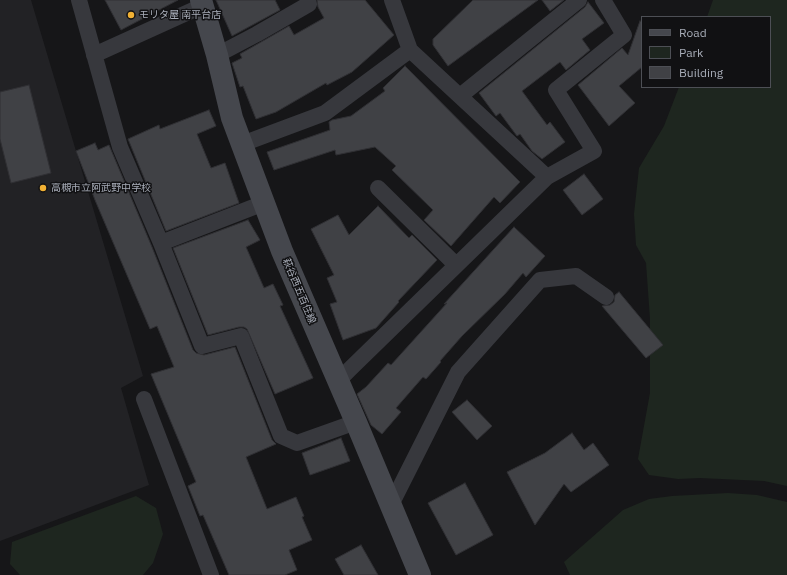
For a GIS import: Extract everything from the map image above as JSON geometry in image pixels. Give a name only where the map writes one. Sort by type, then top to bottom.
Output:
[{"type":"main road","name":"萩谷西五百住線","points":[[202,3],[217,55],[232,118],[282,251],[420,575]]},
{"type":"street","points":[[79,0],[120,147],[202,346],[241,336],[281,436],[296,443],[356,422]]},
{"type":"street","points":[[392,0],[410,50],[548,177]]},
{"type":"street","points":[[460,96],[579,0]]},
{"type":"street","points":[[338,381],[548,177],[594,151],[556,90],[624,35],[603,0]]},
{"type":"street","points":[[94,55],[202,3]]},
{"type":"street","points":[[217,55],[309,4]]},
{"type":"street","points":[[242,144],[325,113],[410,50]]},
{"type":"street","points":[[378,188],[456,265]]},
{"type":"street","points":[[161,244],[264,203]]},
{"type":"street","points":[[391,505],[458,372],[540,280],[576,276],[606,297]]},
{"type":"street","points":[[144,399],[211,575]]},
{"type":"shaded area","name":"高槻市立阿武野中学校","points":[[0,0],[31,0],[143,376],[121,388],[149,485],[0,541]]},
{"type":"green space","points":[[713,0],[787,0],[787,486],[764,481],[700,478],[678,479],[649,475],[638,459],[650,393],[650,319],[646,263],[636,245],[634,214],[639,168],[664,126],[679,88],[771,88],[771,16],[707,16]]},
{"type":"green space","points":[[728,493],[757,495],[787,502],[787,575],[570,575],[564,562],[623,510],[649,499],[672,496]]},
{"type":"green space","points":[[136,496],[156,508],[163,534],[153,563],[143,575],[20,575],[10,564],[12,542]]},
{"type":"building","name":"モリタ屋 南平台店","points":[[105,0],[178,0],[121,30]]},
{"type":"building","points":[[216,0],[275,0],[280,10],[232,36]]},
{"type":"building","points":[[317,0],[365,0],[394,35],[352,72],[327,85],[326,83],[276,112],[256,119],[243,86],[240,87],[232,63],[242,58],[240,54],[289,26],[294,35],[324,18],[318,7]]},
{"type":"building","points":[[473,0],[538,0],[448,66],[433,45],[433,39]]},
{"type":"building","points":[[542,0],[564,0],[550,11]]},
{"type":"building","points":[[588,2],[604,23],[582,39],[590,50],[566,70],[560,62],[522,91],[547,125],[550,122],[565,142],[542,159],[532,151],[520,134],[517,136],[500,113],[496,116],[479,93],[585,7]]},
{"type":"building","points":[[640,21],[641,68],[619,86],[635,103],[609,126],[578,85],[622,48],[628,55]]},
{"type":"building","points":[[405,66],[520,182],[500,203],[494,197],[451,246],[424,220],[433,210],[392,170],[396,166],[375,147],[336,155],[335,150],[274,170],[267,152],[330,130],[329,122],[351,116],[385,91],[383,88]]},
{"type":"building","points":[[29,85],[51,173],[11,183],[0,139],[0,92]]},
{"type":"building","points":[[209,110],[216,126],[197,134],[211,168],[225,163],[239,203],[166,231],[128,139],[159,125],[160,129]]},
{"type":"building","points":[[95,143],[98,150],[109,145],[193,350],[196,353],[204,355],[235,347],[272,440],[276,444],[246,457],[267,509],[296,497],[304,516],[302,517],[312,540],[289,550],[297,570],[285,575],[229,575],[203,515],[200,516],[188,486],[196,482],[151,374],[174,367],[157,326],[150,329],[95,200],[76,151]]},
{"type":"building","points":[[584,174],[603,199],[582,215],[563,190]]},
{"type":"building","points":[[378,206],[409,238],[412,235],[437,260],[398,301],[399,302],[376,328],[343,340],[330,304],[337,302],[327,278],[334,275],[311,229],[338,215],[349,235]]},
{"type":"building","points":[[248,220],[260,240],[246,247],[264,288],[273,284],[283,305],[280,306],[313,378],[275,394],[247,329],[244,327],[239,327],[208,335],[173,248]]},
{"type":"building","points":[[514,227],[545,256],[526,277],[523,273],[505,294],[462,336],[426,379],[423,377],[396,408],[401,412],[382,434],[371,425],[357,394],[366,387],[388,363],[391,365]]},
{"type":"building","points":[[619,292],[663,345],[646,358],[602,306],[610,305],[614,302],[615,295]]},
{"type":"building","points":[[467,400],[492,426],[477,440],[452,412]]},
{"type":"building","points":[[572,433],[584,450],[593,443],[609,465],[571,492],[564,484],[535,525],[507,472],[545,453]]},
{"type":"building","points":[[341,438],[350,461],[310,475],[302,453]]},
{"type":"building","points":[[465,483],[493,535],[456,555],[428,503]]},
{"type":"building","points":[[361,545],[378,575],[344,575],[335,559]]},
{"type":"place","name":"モリタ屋 南平台店","points":[[131,15]]},
{"type":"place","name":"高槻市立阿武野中学校","points":[[43,188]]}]
